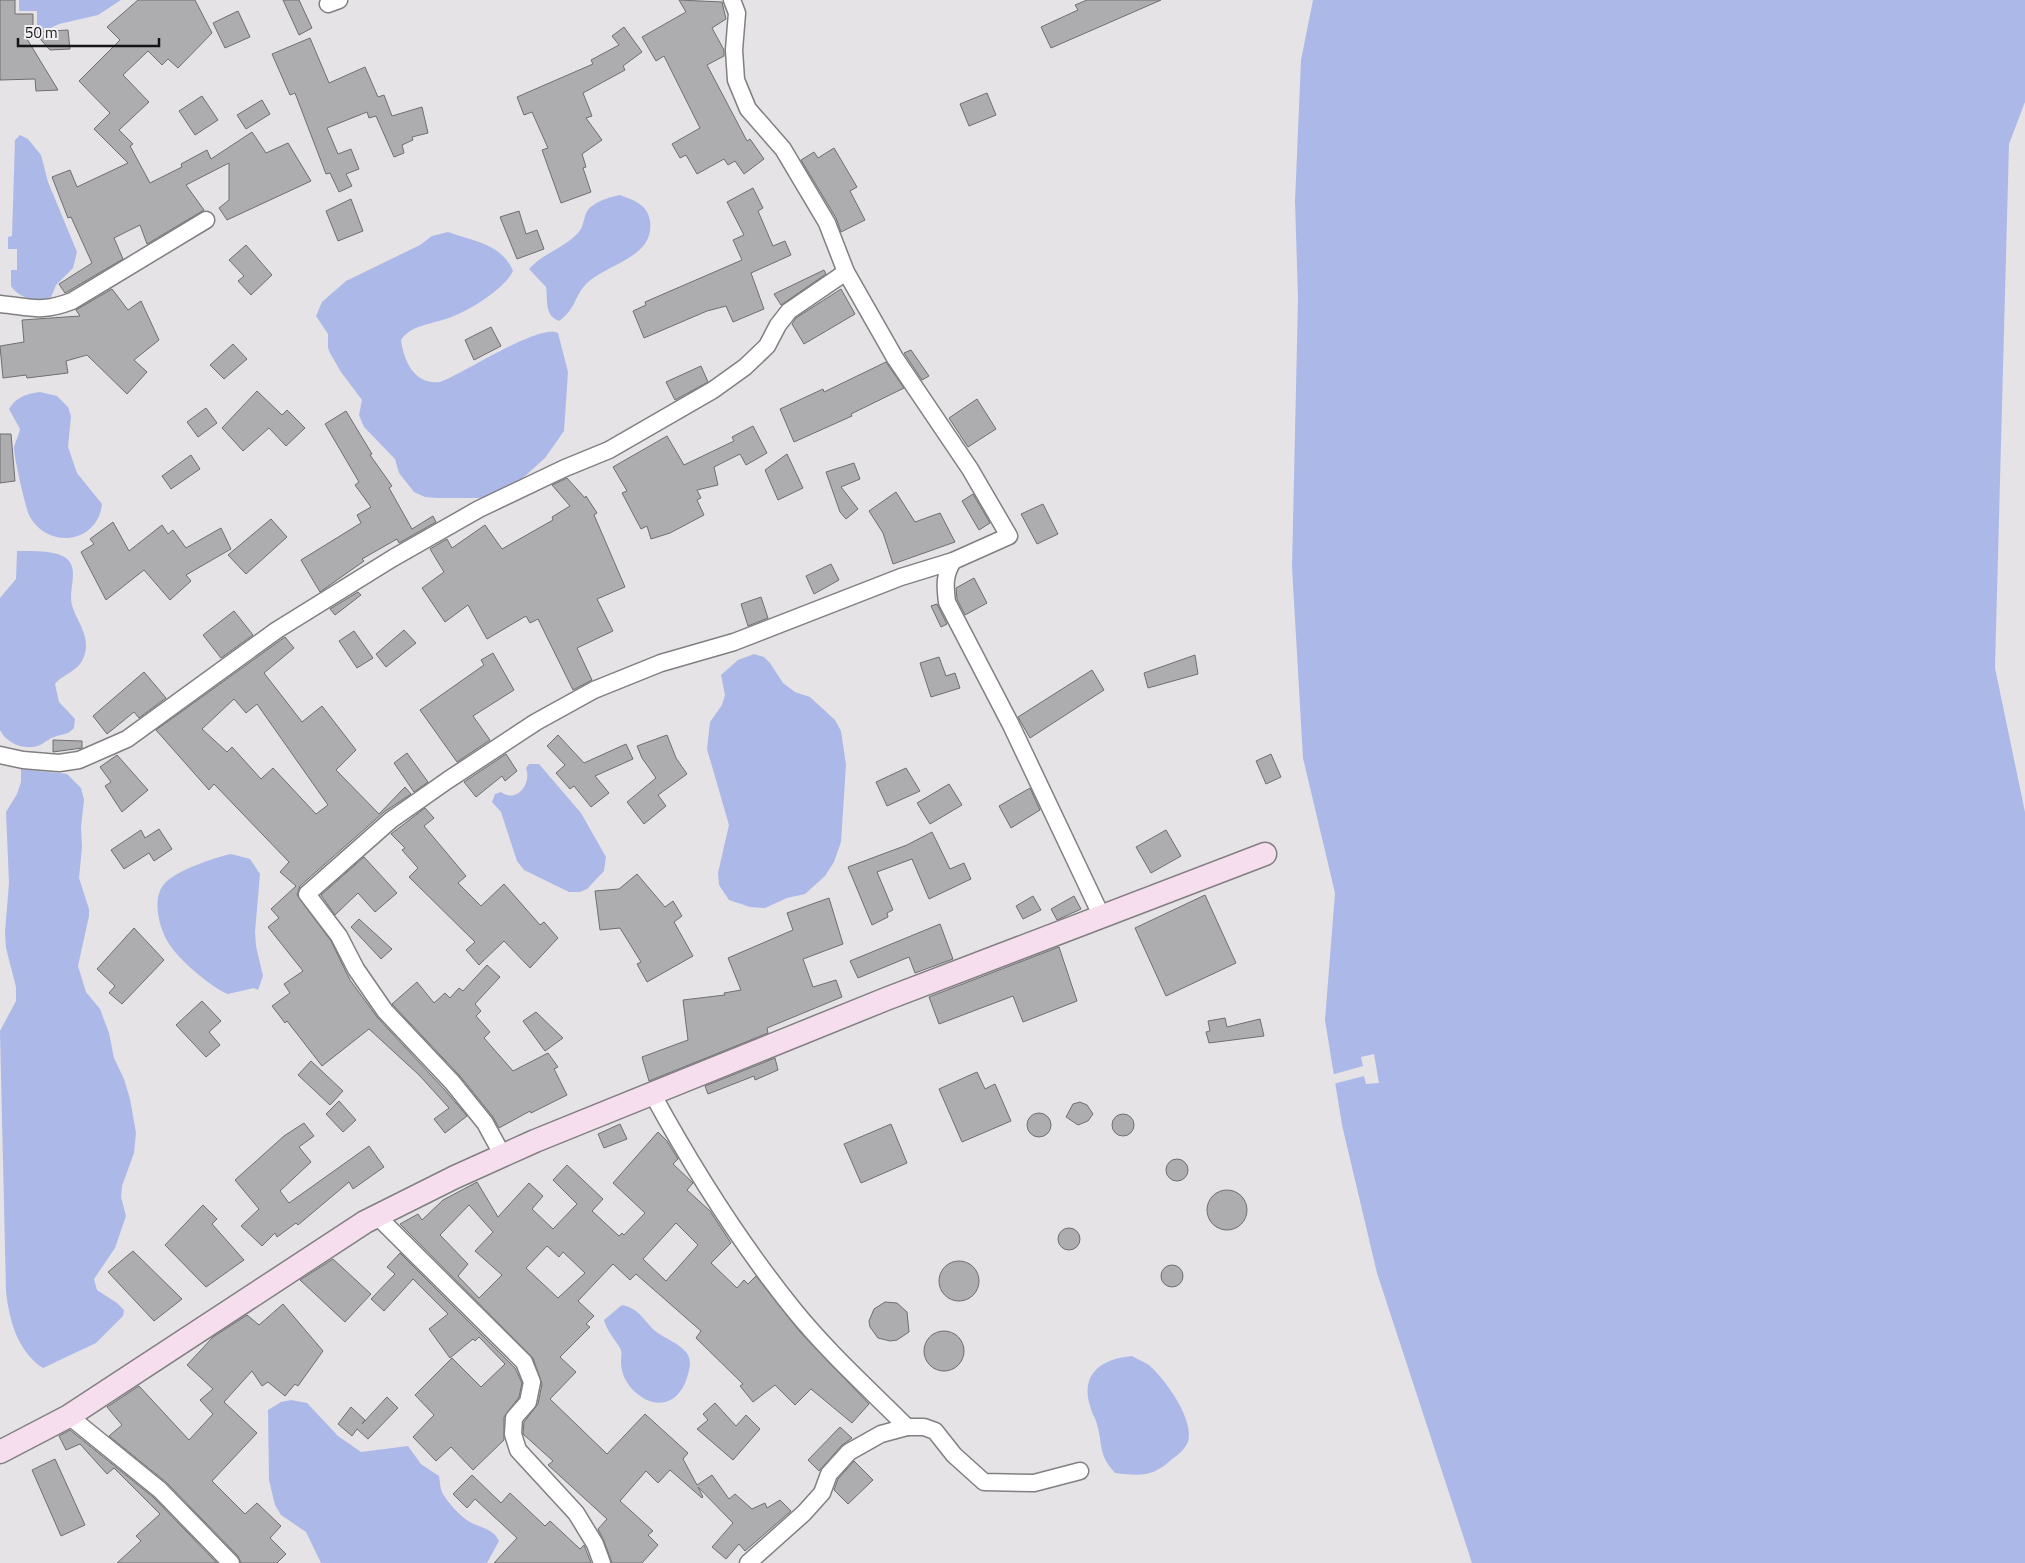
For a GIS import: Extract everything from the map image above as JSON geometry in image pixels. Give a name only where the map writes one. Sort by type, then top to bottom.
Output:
[{"type":"street","points":[[503,1156],[485,1123],[452,1082],[380,1005],[356,969],[339,936],[307,894],[391,820],[423,797],[536,722],[594,690],[661,663],[734,642],[901,577],[953,561],[1009,536],[970,469],[896,358],[846,272],[827,223],[783,149],[748,109],[736,80],[734,50],[737,13],[732,0]]},
{"type":"street","points":[[0,304],[25,308],[51,309],[72,301],[206,220]]},
{"type":"street","points":[[0,755],[23,760],[59,763],[79,760],[127,739],[277,630],[393,558],[479,509],[565,468],[609,450],[713,390],[745,367],[767,346],[789,311],[846,272]]},
{"type":"street","points":[[953,561],[947,571],[945,585],[947,602],[1011,725],[1102,917]]},
{"type":"street","points":[[0,1452],[69,1416],[165,1354],[263,1287],[377,1216],[503,1156],[886,999],[1264,854]]},
{"type":"street","points":[[653,1095],[682,1149],[739,1236],[794,1311],[821,1341],[907,1427]]},
{"type":"street","points":[[377,1216],[524,1362],[532,1382],[528,1402],[514,1418],[513,1434],[518,1450],[576,1513],[595,1544],[602,1563]]},
{"type":"street","points":[[69,1416],[160,1490],[231,1563]]},
{"type":"street","points":[[748,1563],[804,1513],[822,1493],[829,1474],[849,1452],[881,1434],[907,1427],[924,1427],[935,1431],[954,1455],[984,1482],[1034,1484],[1080,1471]]},
{"type":"water","points":[[19,0],[121,0],[98,15],[59,24],[42,32],[37,31],[37,11],[19,11]]},
{"type":"water","points":[[1313,0],[2025,0],[2025,102],[2009,144],[1995,668],[2025,812],[2025,1563],[1472,1563],[1377,1273],[1342,1125],[1325,1020],[1335,893],[1303,758],[1292,567],[1298,298],[1295,201],[1301,60]]},
{"type":"water","points":[[20,135],[28,139],[41,155],[48,182],[77,252],[73,268],[56,285],[51,297],[40,299],[24,297],[11,286],[11,270],[17,270],[17,249],[8,249],[8,237],[12,236],[15,140]]},
{"type":"water","points":[[620,195],[635,201],[643,207],[649,215],[650,234],[645,244],[637,252],[586,284],[569,312],[559,321],[549,311],[546,287],[529,269],[540,259],[578,233],[587,212],[592,206],[605,199]]},
{"type":"water","points":[[448,232],[477,241],[494,249],[502,255],[513,271],[502,285],[475,305],[449,318],[416,328],[405,335],[401,340],[405,356],[408,364],[417,376],[431,382],[440,382],[518,342],[548,332],[558,333],[568,372],[564,431],[545,458],[525,476],[510,487],[485,498],[425,497],[414,492],[399,473],[395,459],[364,427],[359,415],[362,400],[341,372],[330,353],[328,334],[316,316],[322,302],[346,281],[420,245],[432,236]]},
{"type":"water","points":[[40,392],[57,396],[68,407],[71,416],[68,447],[77,473],[102,504],[99,517],[92,527],[82,534],[72,537],[60,538],[38,528],[28,513],[20,482],[14,447],[20,429],[9,409],[22,397]]},
{"type":"water","points":[[17,551],[62,555],[70,563],[73,573],[72,605],[83,630],[86,644],[86,651],[80,663],[74,670],[55,684],[59,702],[75,719],[74,728],[67,733],[34,747],[17,745],[7,739],[0,730],[0,598],[16,579]]},
{"type":"water","points":[[754,654],[764,657],[770,663],[783,683],[795,692],[810,697],[835,720],[841,731],[846,765],[841,842],[834,862],[825,876],[805,894],[787,898],[765,908],[750,907],[729,900],[719,885],[718,873],[729,825],[707,749],[710,722],[722,705],[725,695],[721,675],[738,660]]},
{"type":"water","points":[[529,764],[539,764],[581,813],[606,857],[604,871],[587,889],[580,892],[569,892],[524,870],[517,861],[501,812],[492,802],[495,794],[501,792],[513,795],[518,794],[522,790],[527,780],[526,768]]},
{"type":"water","points":[[21,769],[67,774],[81,788],[84,800],[79,878],[89,909],[89,916],[78,966],[86,992],[100,1009],[109,1033],[114,1058],[124,1079],[130,1099],[136,1133],[134,1153],[122,1186],[121,1197],[126,1216],[115,1248],[94,1279],[97,1290],[124,1310],[123,1316],[96,1343],[43,1368],[27,1353],[16,1334],[9,1312],[6,1291],[0,1031],[16,1001],[16,987],[6,948],[5,932],[9,883],[6,812],[17,794],[21,782]]},
{"type":"water","points":[[231,854],[250,859],[260,874],[255,932],[256,946],[263,976],[258,990],[254,988],[228,994],[206,980],[177,954],[164,934],[157,907],[161,890],[171,878],[196,865]]},
{"type":"water","points":[[622,1305],[636,1311],[654,1330],[677,1344],[688,1355],[690,1367],[685,1384],[680,1392],[666,1402],[649,1401],[632,1389],[625,1380],[622,1369],[621,1350],[604,1320]]},
{"type":"water","points":[[1132,1356],[1149,1365],[1163,1380],[1183,1412],[1189,1433],[1188,1442],[1179,1454],[1159,1469],[1139,1475],[1115,1473],[1106,1460],[1103,1455],[1097,1424],[1088,1397],[1090,1378],[1095,1371],[1110,1361]]},
{"type":"water","points":[[291,1400],[307,1403],[338,1436],[361,1452],[408,1446],[421,1464],[439,1476],[442,1492],[454,1509],[466,1520],[491,1531],[497,1537],[499,1541],[487,1563],[321,1563],[306,1532],[281,1515],[275,1505],[269,1480],[268,1410],[281,1402]]},
{"type":"pier","points":[[1374,1054],[1379,1083],[1366,1084],[1364,1076],[1333,1084],[1331,1075],[1363,1066],[1361,1057]]},
{"type":"building","points":[[0,0],[15,0],[15,14],[33,14],[33,28],[24,34],[58,90],[36,91],[35,79],[0,80]]},
{"type":"building","points":[[138,0],[195,0],[212,33],[178,68],[168,59],[162,65],[148,51],[123,75],[149,102],[119,130],[133,144],[130,146],[150,183],[182,167],[181,164],[207,150],[211,159],[252,132],[266,153],[288,143],[311,181],[227,220],[219,208],[229,200],[229,163],[186,185],[204,210],[147,244],[140,225],[114,238],[123,259],[65,293],[59,284],[92,263],[71,217],[68,218],[52,177],[70,170],[77,187],[128,163],[94,129],[110,113],[79,81],[120,40],[107,27]]},
{"type":"building","points":[[283,0],[299,0],[312,28],[299,35]]},
{"type":"building","points":[[679,0],[722,2],[726,19],[712,28],[724,50],[724,56],[707,65],[747,141],[750,139],[764,159],[744,174],[735,161],[728,165],[724,159],[697,174],[686,155],[680,158],[672,144],[700,128],[664,56],[656,61],[642,37],[686,12]]},
{"type":"building","points":[[1087,0],[1161,0],[1051,48],[1041,27],[1078,10],[1075,5]]},
{"type":"building","points":[[238,11],[250,37],[225,48],[213,23]]},
{"type":"building","points":[[624,27],[642,52],[623,66],[625,70],[583,93],[592,116],[586,118],[602,140],[582,154],[586,167],[583,168],[591,192],[561,203],[542,150],[548,148],[532,112],[524,115],[517,97],[593,64],[591,60],[619,45],[612,36]]},
{"type":"building","points":[[68,30],[70,49],[50,50],[34,32]]},
{"type":"building","points":[[310,38],[329,83],[365,67],[378,97],[384,95],[392,116],[422,107],[428,133],[412,137],[413,140],[402,145],[404,153],[394,157],[376,116],[369,118],[367,112],[327,128],[338,154],[351,149],[359,169],[346,174],[352,186],[339,192],[330,173],[326,174],[295,93],[290,95],[272,54]]},
{"type":"building","points":[[987,93],[996,115],[969,126],[960,104]]},
{"type":"building","points":[[202,96],[218,120],[195,135],[179,111]]},
{"type":"building","points":[[262,100],[270,114],[246,129],[237,115]]},
{"type":"building","points":[[834,148],[857,187],[850,191],[865,220],[841,232],[836,218],[801,160],[814,152],[818,158]]},
{"type":"building","points":[[753,188],[763,208],[758,211],[773,246],[785,241],[791,255],[751,273],[764,309],[733,322],[726,306],[707,311],[644,338],[633,311],[646,305],[645,302],[742,260],[733,240],[744,235],[727,202]]},
{"type":"building","points":[[351,199],[363,231],[338,241],[326,211]]},
{"type":"building","points":[[519,211],[526,234],[537,230],[544,249],[517,259],[500,217]]},
{"type":"building","points":[[246,245],[272,275],[251,295],[238,281],[244,276],[229,260]]},
{"type":"building","points":[[824,270],[826,274],[781,305],[774,294]]},
{"type":"building","points":[[112,289],[128,310],[141,301],[159,340],[134,360],[147,372],[127,394],[87,355],[66,361],[68,373],[27,378],[26,375],[3,378],[0,346],[24,342],[22,320],[80,316],[76,310]]},
{"type":"building","points":[[841,289],[855,314],[804,344],[792,324],[796,318]]},
{"type":"building","points":[[491,327],[501,346],[474,360],[465,340]]},
{"type":"building","points":[[233,344],[247,359],[224,379],[210,365]]},
{"type":"building","points":[[911,350],[929,376],[922,380],[904,353]]},
{"type":"building","points":[[886,362],[904,388],[851,414],[852,416],[794,442],[780,409],[823,389],[824,392]]},
{"type":"building","points":[[701,366],[708,382],[675,400],[666,382]]},
{"type":"building","points":[[257,391],[282,415],[287,410],[305,428],[286,446],[269,428],[243,451],[222,428]]},
{"type":"building","points":[[977,399],[996,429],[968,447],[949,418]]},
{"type":"building","points":[[206,408],[217,423],[198,437],[187,422]]},
{"type":"building","points":[[346,411],[372,454],[370,455],[392,486],[389,488],[412,529],[433,516],[436,522],[399,543],[397,539],[362,559],[364,561],[320,592],[301,560],[361,523],[357,515],[371,507],[355,485],[359,482],[325,424]]},
{"type":"building","points":[[753,426],[767,453],[746,465],[740,454],[714,467],[718,485],[697,490],[701,498],[697,500],[704,515],[670,533],[651,539],[647,526],[641,529],[622,493],[627,491],[613,467],[667,436],[684,465],[734,441],[732,437]]},
{"type":"building","points":[[0,434],[11,434],[15,481],[0,483]]},
{"type":"building","points":[[787,454],[803,488],[778,500],[765,470]]},
{"type":"building","points":[[191,455],[200,469],[171,489],[162,476]]},
{"type":"building","points":[[854,463],[860,479],[841,487],[858,509],[846,519],[840,512],[826,472]]},
{"type":"building","points":[[567,478],[585,498],[586,496],[597,513],[594,515],[625,587],[597,599],[613,631],[577,648],[592,680],[573,690],[538,619],[530,623],[526,616],[487,639],[468,605],[445,622],[422,588],[444,572],[430,549],[447,539],[452,548],[485,525],[502,549],[553,520],[552,517],[570,506],[552,485]]},
{"type":"building","points":[[896,492],[915,522],[940,513],[955,542],[893,564],[883,533],[869,511]]},
{"type":"building","points":[[973,494],[990,523],[979,530],[962,501]]},
{"type":"building","points":[[1043,504],[1058,534],[1037,544],[1021,514]]},
{"type":"building","points":[[271,519],[287,537],[246,574],[228,555]]},
{"type":"building","points":[[113,522],[129,551],[162,525],[168,534],[173,530],[186,548],[221,528],[231,549],[186,575],[191,581],[170,600],[144,570],[106,600],[81,552],[94,544],[90,539]]},
{"type":"building","points":[[831,564],[839,580],[814,594],[806,576]]},
{"type":"building","points":[[974,578],[987,603],[965,615],[957,599],[956,588]]},
{"type":"building","points":[[358,592],[361,595],[335,615],[330,609]]},
{"type":"building","points":[[761,597],[768,618],[748,626],[741,604]]},
{"type":"building","points":[[937,604],[947,624],[941,627],[931,606]]},
{"type":"building","points":[[234,611],[253,635],[221,658],[203,635]]},
{"type":"building","points":[[404,630],[416,643],[386,667],[376,654]]},
{"type":"building","points":[[354,631],[373,658],[357,668],[339,641]]},
{"type":"building","points":[[285,637],[294,648],[264,673],[302,722],[322,706],[356,750],[336,770],[379,814],[405,787],[411,794],[384,812],[300,886],[297,895],[331,941],[350,980],[377,1017],[467,1116],[445,1133],[434,1119],[449,1108],[419,1075],[369,1029],[322,1066],[287,1021],[285,1023],[272,1006],[290,993],[284,984],[303,971],[268,927],[279,918],[271,909],[296,886],[280,872],[289,862],[214,784],[209,790],[156,730]],"holes":[[[234,699],[246,713],[257,704],[328,805],[316,814],[273,768],[261,779],[232,747],[227,752],[202,729]]]},
{"type":"building","points":[[493,653],[514,690],[473,716],[490,740],[457,762],[420,710],[484,665],[481,660]]},
{"type":"building","points":[[1195,655],[1198,674],[1148,688],[1144,673]]},
{"type":"building","points":[[939,657],[946,676],[955,673],[960,688],[931,697],[920,663]]},
{"type":"building","points":[[1092,670],[1104,690],[1030,738],[1018,717]]},
{"type":"building","points":[[144,672],[166,698],[139,718],[134,712],[107,734],[93,716]]},
{"type":"building","points":[[558,735],[584,763],[626,744],[633,759],[595,776],[609,793],[591,807],[574,786],[570,789],[556,773],[565,765],[547,746]]},
{"type":"building","points":[[667,735],[676,758],[687,774],[658,795],[666,806],[644,824],[627,802],[656,778],[642,758],[637,746]]},
{"type":"building","points":[[53,740],[82,741],[82,748],[53,752]]},
{"type":"building","points":[[407,753],[428,782],[414,792],[394,763]]},
{"type":"building","points":[[506,754],[517,771],[505,781],[502,776],[476,797],[464,782]]},
{"type":"building","points":[[1271,754],[1281,777],[1266,784],[1256,761]]},
{"type":"building","points":[[117,755],[148,790],[122,812],[105,786],[111,782],[100,767]]},
{"type":"building","points":[[906,768],[920,791],[887,806],[876,782]]},
{"type":"building","points":[[949,784],[962,805],[930,824],[917,803]]},
{"type":"building","points":[[1030,788],[1040,810],[1011,828],[999,806]]},
{"type":"building","points":[[425,808],[434,818],[424,826],[466,876],[458,883],[481,906],[504,884],[540,925],[544,922],[558,938],[530,968],[504,941],[479,965],[466,950],[475,942],[409,877],[418,868],[402,850],[405,848],[391,834]]},
{"type":"building","points":[[159,829],[172,849],[154,861],[149,853],[124,869],[111,850],[141,830],[145,838]]},
{"type":"building","points":[[1166,830],[1181,856],[1151,873],[1136,847]]},
{"type":"building","points":[[932,832],[950,869],[964,863],[971,879],[929,899],[912,859],[877,872],[893,910],[887,913],[888,917],[872,925],[848,867],[907,845]]},
{"type":"building","points":[[364,857],[397,893],[375,912],[358,893],[335,915],[321,895]]},
{"type":"building","points":[[637,874],[665,907],[673,901],[682,916],[674,922],[693,956],[647,982],[637,964],[641,962],[620,928],[600,930],[595,891],[619,889]]},
{"type":"building","points":[[1205,895],[1236,963],[1166,996],[1135,928]]},
{"type":"building","points":[[1033,896],[1041,910],[1023,919],[1016,906]]},
{"type":"building","points":[[1074,896],[1081,909],[1057,920],[1051,909]]},
{"type":"building","points":[[829,898],[843,944],[803,959],[813,987],[836,980],[842,997],[767,1028],[768,1033],[649,1081],[642,1057],[688,1040],[683,1000],[725,995],[724,993],[741,990],[728,958],[793,930],[787,913]]},
{"type":"building","points":[[359,919],[392,949],[381,959],[351,927]]},
{"type":"building","points":[[940,924],[953,959],[915,973],[909,957],[858,978],[850,961]]},
{"type":"building","points":[[134,928],[164,960],[122,1004],[109,993],[115,986],[97,969]]},
{"type":"building","points":[[1059,947],[1077,1001],[1023,1022],[1013,996],[939,1024],[929,997]]},
{"type":"building","points":[[487,965],[500,977],[475,1004],[481,1011],[476,1016],[490,1032],[484,1038],[513,1071],[548,1053],[558,1067],[554,1069],[567,1095],[531,1113],[530,1111],[499,1128],[493,1117],[460,1076],[392,1004],[417,982],[434,1003],[445,993],[450,998],[459,988],[463,991]]},
{"type":"building","points":[[202,1001],[221,1021],[209,1032],[220,1045],[206,1057],[176,1025]]},
{"type":"building","points":[[536,1012],[563,1038],[545,1051],[523,1021]]},
{"type":"building","points":[[1225,1018],[1227,1027],[1260,1019],[1264,1036],[1209,1043],[1206,1032],[1210,1031],[1208,1021]]},
{"type":"building","points":[[775,1058],[778,1070],[755,1080],[754,1076],[708,1094],[705,1086]]},
{"type":"building","points":[[311,1061],[343,1091],[330,1105],[298,1075]]},
{"type":"building","points":[[977,1072],[985,1089],[995,1084],[1011,1121],[962,1142],[939,1089]]},
{"type":"building","points":[[339,1101],[356,1120],[343,1132],[326,1114]]},
{"type":"building","points":[[1080,1102],[1087,1105],[1093,1114],[1088,1121],[1078,1125],[1066,1117],[1073,1104]]},
{"type":"building","points":[[1039,1113],[1047,1117],[1051,1125],[1047,1133],[1039,1137],[1031,1133],[1027,1125],[1031,1117]]},
{"type":"building","points":[[1119,1114],[1127,1114],[1134,1121],[1134,1129],[1127,1136],[1119,1136],[1112,1129],[1112,1121]]},
{"type":"building","points":[[304,1123],[314,1136],[299,1147],[311,1162],[280,1191],[289,1203],[369,1146],[384,1167],[353,1189],[349,1182],[298,1225],[296,1223],[277,1237],[275,1233],[262,1246],[241,1226],[259,1209],[235,1180],[284,1136]]},
{"type":"building","points":[[620,1124],[627,1139],[604,1148],[598,1134]]},
{"type":"building","points":[[891,1124],[907,1163],[861,1183],[844,1144]]},
{"type":"building","points":[[658,1132],[667,1141],[678,1159],[673,1164],[693,1183],[687,1190],[710,1211],[731,1243],[711,1263],[737,1288],[744,1280],[748,1284],[756,1276],[800,1332],[869,1404],[852,1423],[811,1389],[795,1405],[775,1385],[753,1402],[740,1386],[743,1384],[696,1338],[701,1331],[636,1274],[630,1280],[613,1264],[578,1301],[594,1316],[586,1324],[590,1327],[560,1357],[576,1372],[550,1399],[607,1454],[645,1414],[688,1453],[683,1459],[697,1485],[712,1475],[729,1499],[735,1494],[752,1509],[765,1503],[767,1508],[780,1500],[791,1511],[745,1551],[739,1544],[726,1559],[712,1547],[733,1523],[698,1487],[702,1498],[670,1470],[658,1483],[646,1471],[620,1501],[653,1531],[648,1535],[658,1545],[642,1563],[612,1563],[598,1529],[607,1519],[548,1465],[553,1461],[523,1434],[524,1422],[538,1404],[542,1384],[533,1358],[400,1224],[418,1214],[422,1220],[443,1200],[477,1182],[498,1217],[529,1183],[543,1196],[532,1209],[553,1229],[577,1204],[553,1180],[567,1165],[603,1199],[592,1211],[619,1236],[622,1233],[624,1235],[645,1213],[613,1183]],"holes":[[[469,1205],[493,1232],[475,1251],[502,1275],[479,1298],[458,1276],[468,1264],[440,1235]],[[676,1223],[698,1245],[666,1281],[643,1259]],[[547,1246],[559,1257],[563,1252],[585,1273],[558,1298],[526,1268]]]},
{"type":"building","points":[[1177,1159],[1185,1162],[1188,1170],[1185,1178],[1177,1181],[1169,1178],[1166,1170],[1169,1162]]},
{"type":"building","points":[[1227,1190],[1241,1196],[1247,1210],[1241,1224],[1227,1230],[1213,1224],[1207,1210],[1213,1196]]},
{"type":"building","points":[[203,1205],[217,1219],[212,1224],[244,1260],[206,1287],[165,1245]]},
{"type":"building","points":[[1069,1228],[1077,1231],[1080,1239],[1077,1247],[1069,1250],[1061,1247],[1058,1239],[1061,1231]]},
{"type":"building","points":[[133,1251],[182,1299],[154,1321],[108,1272]]},
{"type":"building","points":[[400,1253],[515,1368],[522,1383],[519,1397],[504,1417],[504,1440],[473,1470],[451,1447],[436,1461],[413,1437],[434,1415],[415,1395],[452,1358],[481,1387],[505,1364],[479,1337],[475,1341],[473,1339],[450,1358],[429,1329],[448,1314],[413,1279],[384,1311],[371,1299],[395,1274],[387,1267]]},
{"type":"building","points":[[333,1259],[371,1294],[345,1322],[300,1280]]},
{"type":"building","points":[[959,1261],[973,1267],[979,1281],[973,1295],[959,1301],[945,1295],[939,1281],[945,1267]]},
{"type":"building","points":[[1168,1265],[1176,1265],[1183,1272],[1183,1280],[1176,1287],[1168,1287],[1161,1280],[1161,1272]]},
{"type":"building","points":[[885,1302],[897,1303],[907,1312],[909,1332],[897,1340],[890,1341],[878,1338],[870,1327],[869,1321],[874,1309]]},
{"type":"building","points":[[283,1304],[323,1351],[298,1386],[295,1384],[285,1396],[268,1382],[262,1386],[252,1371],[224,1402],[257,1433],[212,1481],[245,1514],[257,1503],[281,1526],[270,1538],[286,1554],[277,1563],[241,1563],[238,1556],[167,1483],[109,1436],[122,1425],[107,1407],[139,1386],[189,1440],[213,1414],[200,1400],[213,1389],[187,1365],[213,1337],[247,1315],[259,1325]]},
{"type":"building","points":[[944,1331],[958,1337],[964,1351],[958,1365],[944,1371],[930,1365],[924,1351],[930,1337]]},
{"type":"building","points":[[387,1397],[398,1408],[368,1439],[357,1429],[352,1436],[338,1424],[351,1407],[365,1420],[362,1424]]},
{"type":"building","points":[[715,1403],[736,1426],[746,1415],[760,1429],[733,1460],[697,1429],[708,1420],[703,1414]]},
{"type":"building","points":[[840,1427],[852,1438],[842,1445],[819,1471],[808,1460]]},
{"type":"building","points":[[70,1430],[153,1497],[217,1563],[117,1563],[141,1541],[136,1536],[160,1514],[114,1468],[107,1474],[80,1444],[66,1450],[59,1436]]},
{"type":"building","points":[[55,1459],[85,1525],[61,1536],[32,1470]]},
{"type":"building","points":[[854,1461],[873,1480],[848,1504],[834,1490],[838,1479]]},
{"type":"building","points":[[472,1475],[501,1503],[510,1493],[545,1526],[550,1521],[580,1549],[584,1545],[591,1563],[494,1563],[517,1538],[475,1499],[467,1508],[453,1494]]}]
